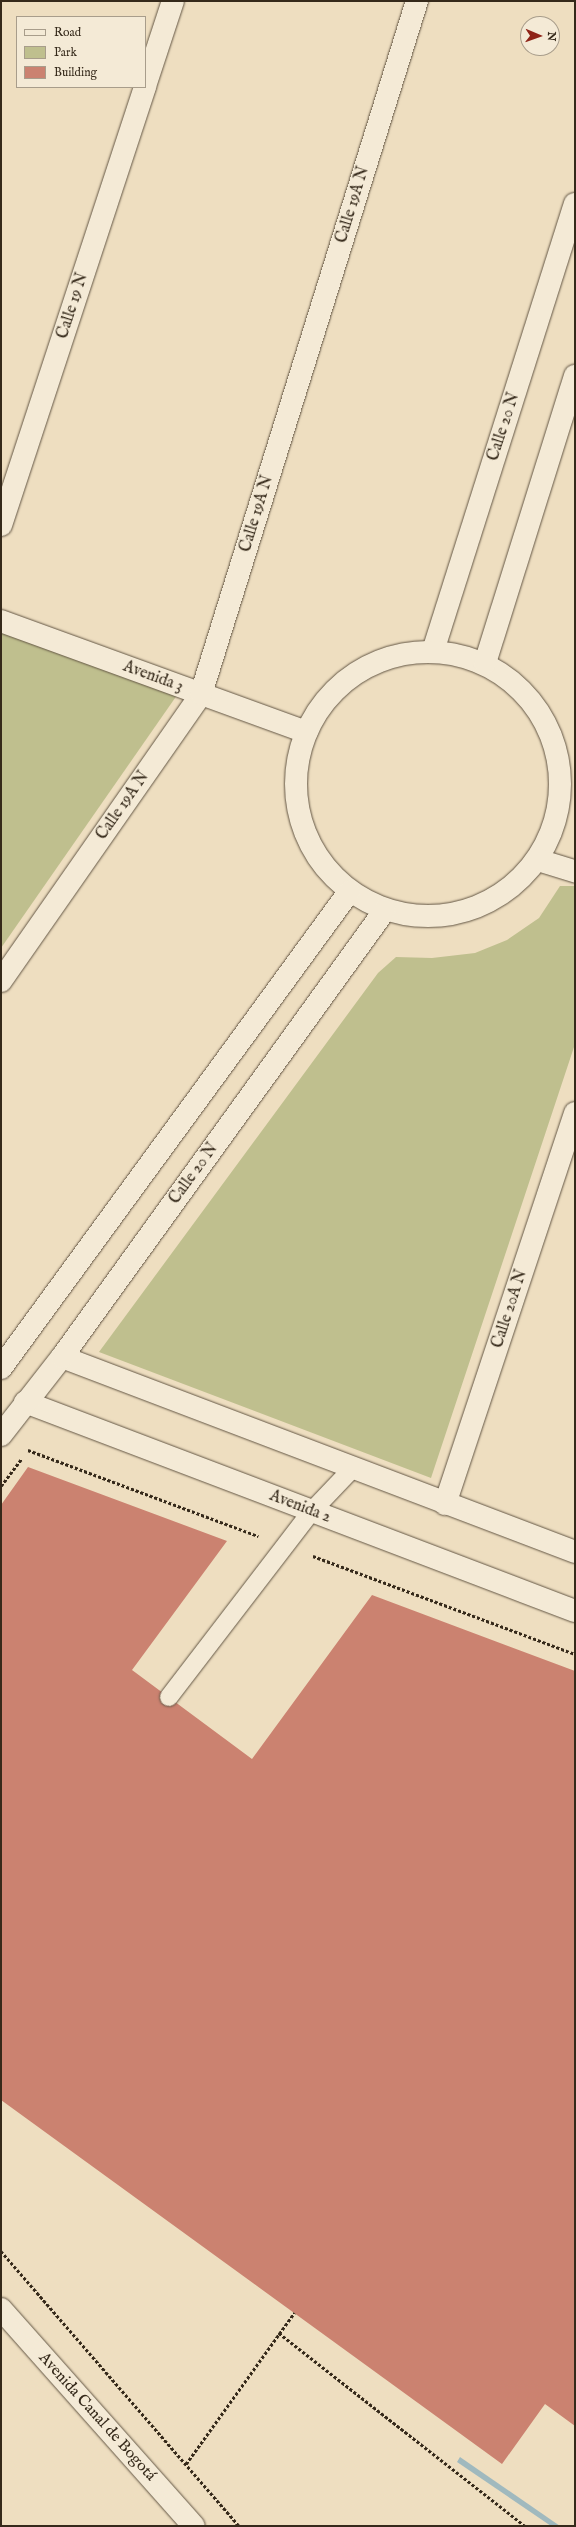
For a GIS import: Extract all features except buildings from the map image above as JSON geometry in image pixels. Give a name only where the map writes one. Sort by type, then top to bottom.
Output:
[{"type":"street","name":"Calle 19 N","points":[[146,83],[173,1]]},
{"type":"street","name":"Calle 19A N","points":[[1,981],[201,694],[416,1]]},
{"type":"street","name":"Calle 19 N","points":[[1,525],[144,88]]},
{"type":"street","name":"Calle 20 N","points":[[433,651],[575,204]]},
{"type":"street","points":[[485,663],[575,376]]},
{"type":"street","name":"Avenida 3","points":[[1,622],[306,732]]},
{"type":"street","points":[[433,651],[460,654],[485,663],[522,689],[548,725],[560,768],[567,815],[538,860],[508,891],[470,911],[428,918],[385,910],[349,892],[319,860],[300,819],[296,775],[306,732],[327,698],[357,671],[393,655],[433,651]]},
{"type":"street","points":[[538,860],[575,871]]},
{"type":"street","points":[[1,1368],[349,892]]},
{"type":"street","name":"Calle 20 N","points":[[1,1435],[62,1357],[385,910]]},
{"type":"street","name":"Calle 20A N","points":[[444,1504],[575,1113]]},
{"type":"street","points":[[62,1357],[444,1504],[575,1552]]},
{"type":"street","name":"Avenida 2","points":[[26,1402],[311,1512],[575,1611]]},
{"type":"street","name":"Avenida Canal de Bogotá","points":[[1,2309],[194,2526]]},
{"type":"lane","points":[[168,1697],[311,1512],[352,1469]]},
{"type":"path","points":[[1,2251],[239,2526]]},
{"type":"path","points":[[186,2464],[294,2313]]},
{"type":"path","points":[[279,2333],[525,2526]]},
{"type":"green space","points":[[1,632],[182,688],[1,948]]},
{"type":"green space","points":[[560,886],[575,886],[575,1044],[431,1478],[99,1352],[378,973],[396,957],[432,958],[475,953],[507,940],[539,918]]},
{"type":"water","points":[[460,2457],[560,2526],[551,2526],[457,2462]]}]
